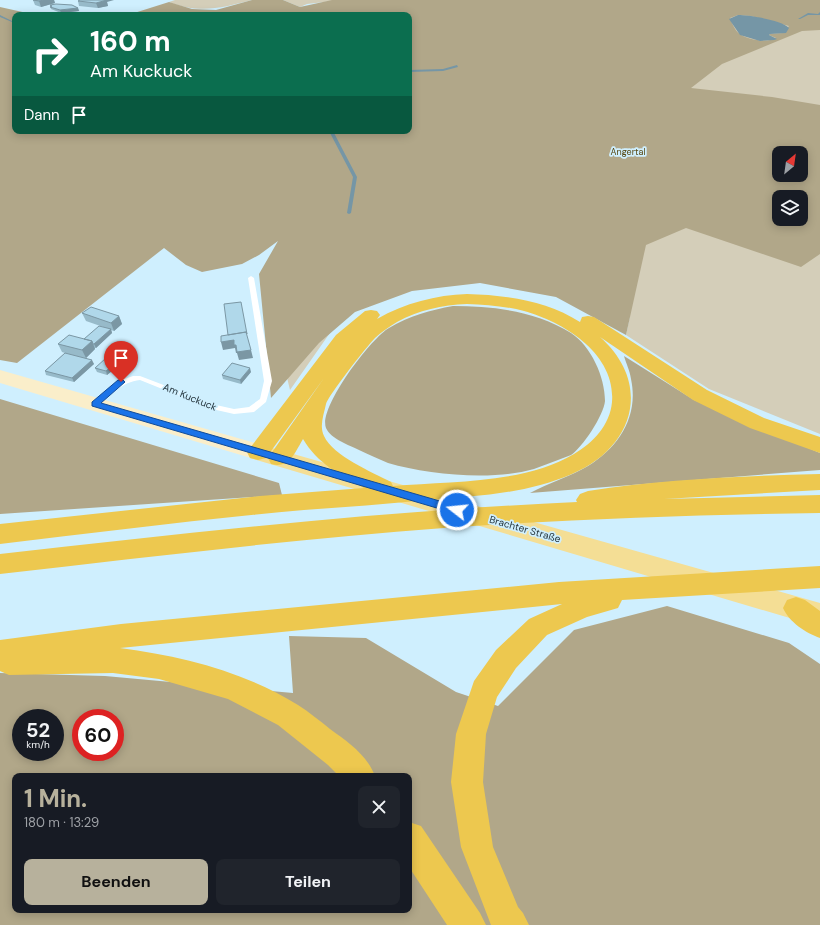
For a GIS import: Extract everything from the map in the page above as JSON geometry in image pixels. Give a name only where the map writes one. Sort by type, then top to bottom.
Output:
[{"type":"highway","points":[[258,452],[340,342],[362,321],[384,308],[406,300],[428,294],[469,290],[492,290],[524,295],[565,309],[580,316],[700,395],[757,423],[820,445]]},
{"type":"highway","points":[[0,534],[260,505],[501,486],[522,481],[563,468],[581,460],[594,451],[613,430],[619,416],[622,402],[620,381],[608,356],[598,345],[577,328],[554,316],[524,305],[493,300],[466,299],[426,305],[402,313],[380,324],[359,344],[279,458]]},
{"type":"highway","points":[[319,399],[311,424],[316,442],[324,454],[383,488]]},
{"type":"highway","points":[[506,515],[619,494],[726,485],[820,482]]},
{"type":"highway","points":[[0,564],[260,536],[506,515],[706,506],[820,504]]},
{"type":"highway","points":[[0,652],[128,636],[559,593],[820,577]]},
{"type":"highway","points":[[510,925],[506,920],[477,847],[467,782],[470,734],[484,691],[506,659],[538,627],[582,607],[661,586]]},
{"type":"highway","points":[[808,612],[820,626]]},
{"type":"highway","points":[[0,662],[113,660],[160,666],[234,687],[288,715],[339,754],[357,773]]},
{"type":"highway","points":[[412,842],[468,925]]},
{"type":"main road","name":"Brachter Straße","points":[[0,376],[327,473],[808,612]]},
{"type":"lane","name":"Am Kuckuck","points":[[95,404],[121,382],[130,378],[149,380],[213,408],[230,412],[241,412],[260,404],[267,395],[268,381],[251,278]]},
{"type":"green space","points":[[175,0],[252,0],[220,7],[201,9],[180,6],[169,2]]},
{"type":"green space","name":"Angertal","points":[[252,0],[283,0],[300,7],[332,0],[820,0],[820,30],[802,31],[722,64],[691,88],[772,97],[820,105],[820,254],[801,267],[686,228],[646,245],[626,335],[556,297],[480,283],[412,291],[355,312],[319,343],[271,398],[259,274],[278,241],[259,255],[242,264],[202,272],[186,265],[164,248],[17,363],[0,360],[0,7],[22,12],[12,12],[12,134],[412,134],[412,12],[137,12],[169,2],[192,9],[216,10]],"holes":[[[738,15],[751,16],[789,26],[783,33],[769,35],[776,38],[763,41],[743,36],[738,33],[730,18]]]},
{"type":"green space","points":[[283,0],[333,1],[307,4],[300,7]]},
{"type":"green space","name":"Angertal","points":[[820,0],[820,434],[709,389],[626,335],[630,316],[471,271],[360,303],[332,330],[290,390],[263,278],[406,134],[412,134],[412,15]]},
{"type":"green space","points":[[453,306],[483,307],[514,311],[529,315],[558,326],[571,333],[585,346],[600,372],[605,401],[601,414],[592,431],[576,451],[571,455],[534,469],[518,473],[481,476],[461,475],[422,471],[388,463],[341,441],[328,432],[326,428],[326,418],[330,405],[348,374],[370,345],[381,334],[397,324],[412,317]]},
{"type":"green space","points":[[624,356],[694,400],[820,453],[820,470],[530,493],[588,466],[609,450],[617,440],[629,418],[632,406],[633,393],[631,379]]},
{"type":"green space","points":[[0,399],[279,483],[282,495],[0,514]]},
{"type":"green space","points":[[667,606],[789,643],[820,664],[820,925],[0,925],[0,673],[105,676],[293,693],[289,636],[366,638],[456,692],[498,706],[574,630]]},
{"type":"water","points":[[738,15],[773,20],[789,28],[786,33],[769,35],[777,39],[760,41],[740,35],[729,19]]},
{"type":"building","points":[[107,0],[96,3],[78,1]]},
{"type":"building","points":[[50,5],[72,5],[78,8],[60,10],[50,7],[52,6]]},
{"type":"building","points":[[241,302],[247,334],[246,332],[228,335],[224,304]]},
{"type":"building","points":[[91,307],[119,316],[111,323],[82,313]]},
{"type":"building","points":[[99,326],[111,329],[94,344],[92,341],[84,339]]},
{"type":"building","points":[[246,332],[251,350],[237,352],[236,345],[234,345],[234,340],[221,342],[221,336]]},
{"type":"building","points":[[69,335],[92,341],[82,350],[58,344]]},
{"type":"building","points":[[65,353],[92,360],[72,378],[45,371]]},
{"type":"building","points":[[106,358],[117,362],[106,371],[95,368]]},
{"type":"building","points":[[232,363],[250,368],[240,380],[222,375]]},
{"type":"waterway","points":[[799,19],[808,14],[819,15],[820,13]]},
{"type":"waterway","points":[[0,16],[12,22]]},
{"type":"waterway","points":[[412,71],[443,70],[457,66]]},
{"type":"waterway","points":[[333,134],[355,177],[349,213]]},
{"type":"route","points":[[121,382],[95,404],[457,510]]}]
